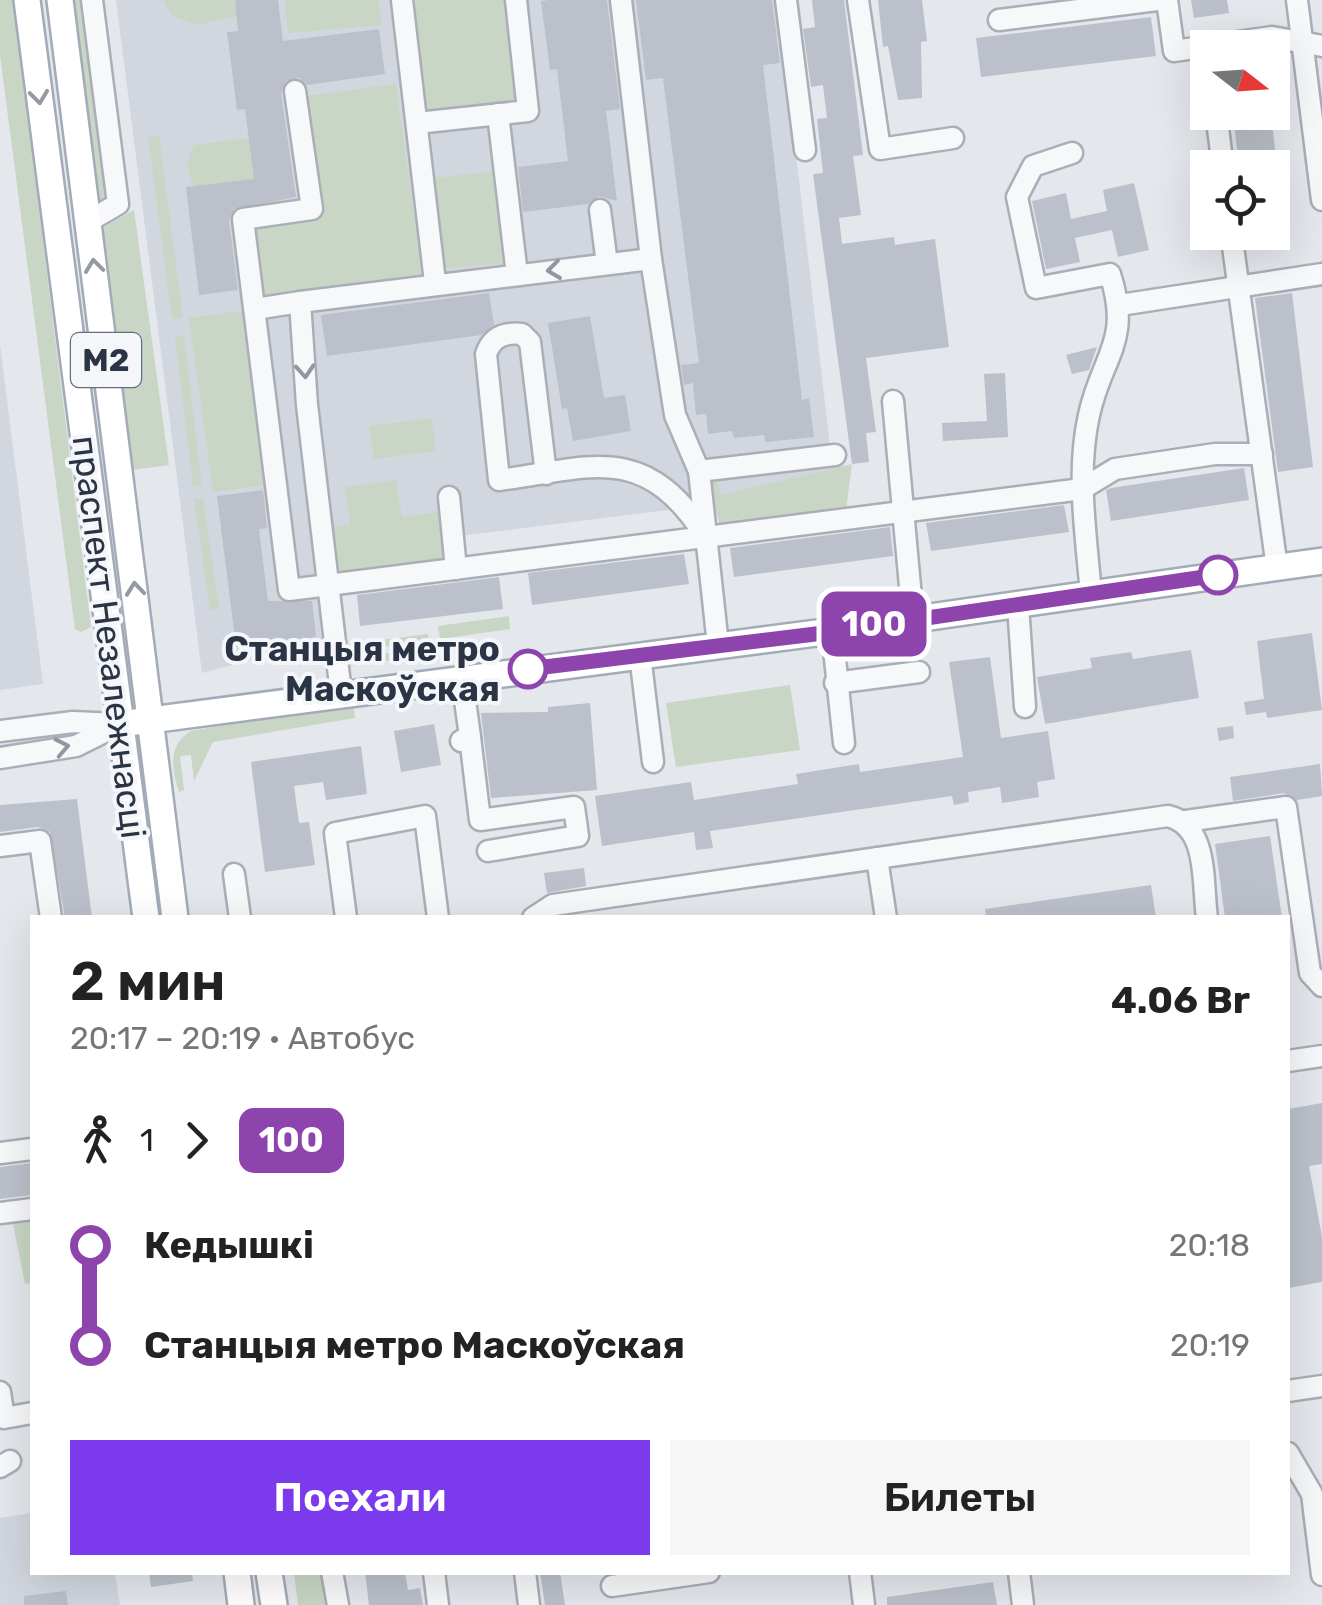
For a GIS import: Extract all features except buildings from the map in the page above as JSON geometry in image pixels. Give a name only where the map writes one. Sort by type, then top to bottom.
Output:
[{"type":"main road","name":"праспект Незалежнасці","points":[[27,0],[146,915]]},
{"type":"main road","name":"праспект Незалежнасці","points":[[60,0],[175,915]]},
{"type":"main road","points":[[120,724],[832,632],[1322,562]]},
{"type":"main road","points":[[237,1575],[241,1605]]},
{"type":"main road","points":[[269,1575],[274,1605]]},
{"type":"street","points":[[88,221],[118,204],[92,0]]},
{"type":"street","points":[[402,0],[435,282]]},
{"type":"street","points":[[416,123],[528,111],[516,0]]},
{"type":"street","points":[[620,0],[650,259],[674,414],[699,471],[718,645]]},
{"type":"street","points":[[786,0],[805,150]]},
{"type":"street","points":[[858,0],[880,150],[954,138]]},
{"type":"street","points":[[999,20],[1157,0]]},
{"type":"street","points":[[1167,0],[1174,51],[1190,50]]},
{"type":"street","points":[[1297,0],[1312,44],[1322,200]]},
{"type":"street","points":[[295,91],[312,210],[242,219],[288,590],[1082,489],[1115,469],[1214,454],[1262,454]]},
{"type":"street","points":[[498,114],[517,274]]},
{"type":"street","points":[[1072,153],[1032,166],[1017,198],[1036,288],[1110,274],[1120,305],[1118,338],[1089,414],[1082,489],[1091,594]]},
{"type":"street","points":[[600,210],[608,264]]},
{"type":"street","points":[[1233,250],[1277,568]]},
{"type":"street","points":[[255,309],[435,282],[650,259]]},
{"type":"street","points":[[1120,305],[1322,274]]},
{"type":"street","points":[[300,302],[341,693]]},
{"type":"street","points":[[546,474],[530,342],[522,334],[508,332],[489,345],[486,354],[499,480],[546,474],[615,464],[637,470],[689,511],[706,537]]},
{"type":"street","points":[[893,401],[913,619]]},
{"type":"street","points":[[699,471],[834,455]]},
{"type":"street","points":[[449,497],[456,569]]},
{"type":"street","points":[[1018,605],[1025,707]]},
{"type":"street","points":[[832,632],[844,742]]},
{"type":"street","points":[[640,655],[654,762]]},
{"type":"street","points":[[835,683],[919,672]]},
{"type":"street","points":[[462,678],[480,820],[574,807],[578,836],[488,851]]},
{"type":"street","points":[[0,731],[72,722],[120,724]]},
{"type":"street","points":[[0,758],[76,746],[120,724]]},
{"type":"street","points":[[463,780],[458,742],[470,737]]},
{"type":"street","points":[[538,915],[553,905],[1168,816],[1186,820],[1286,807],[1310,974],[1322,986]]},
{"type":"street","points":[[346,915],[335,833],[425,816],[438,915]]},
{"type":"street","points":[[1186,820],[1196,834],[1207,915]]},
{"type":"street","points":[[0,846],[40,841],[50,915]]},
{"type":"street","points":[[877,858],[886,915]]},
{"type":"street","points":[[234,874],[240,915]]},
{"type":"street","points":[[1290,1061],[1322,1056]]},
{"type":"street","points":[[0,1153],[30,1149]]},
{"type":"street","points":[[0,1213],[30,1209]]},
{"type":"street","points":[[1290,1391],[1322,1386]]},
{"type":"street","points":[[0,1392],[4,1418],[30,1413]]},
{"type":"street","points":[[1290,1456],[1317,1494],[1322,1575]]},
{"type":"street","points":[[333,1575],[338,1605]]},
{"type":"street","points":[[434,1575],[438,1605]]},
{"type":"street","points":[[525,1575],[529,1605]]},
{"type":"street","points":[[612,1588],[691,1575]]},
{"type":"street","points":[[860,1575],[864,1605]]},
{"type":"street","points":[[1019,1575],[1024,1605]]},
{"type":"shaded area","points":[[116,0],[778,0],[835,489],[315,554],[324,641],[202,673]]},
{"type":"shaded area","points":[[0,345],[43,684],[0,690]]},
{"type":"shaded area","points":[[30,1513],[30,1575],[115,1575],[120,1605],[0,1605],[0,1518]]},
{"type":"green space","points":[[0,0],[13,0],[91,627],[81,632],[75,629],[0,55]]},
{"type":"green space","points":[[73,0],[84,0],[110,198],[98,206]]},
{"type":"green space","points":[[164,0],[235,0],[237,16],[197,25],[171,15]]},
{"type":"green space","points":[[285,0],[379,0],[381,25],[288,33]]},
{"type":"green space","points":[[402,0],[516,0],[528,111],[417,123]]},
{"type":"green space","points":[[396,84],[423,281],[262,304],[250,219],[312,210],[297,97]]},
{"type":"green space","points":[[159,136],[183,317],[172,319],[148,137]]},
{"type":"green space","points":[[249,138],[254,179],[193,187],[187,164],[194,145]]},
{"type":"green space","points":[[500,171],[510,262],[443,269],[433,178]]},
{"type":"green space","points":[[134,210],[169,465],[132,470],[101,229]]},
{"type":"green space","points":[[255,309],[273,484],[213,492],[189,318]]},
{"type":"green space","points":[[184,335],[202,486],[193,487],[175,336]]},
{"type":"green space","points":[[432,418],[436,451],[374,459],[369,426]]},
{"type":"green space","points":[[852,464],[846,510],[720,526],[705,475],[717,473],[720,495]]},
{"type":"green space","points":[[396,480],[402,517],[450,510],[456,569],[329,585],[322,529],[350,524],[345,487]]},
{"type":"green space","points":[[203,498],[219,608],[210,610],[194,499]]},
{"type":"green space","points":[[509,616],[510,629],[440,639],[438,626]]},
{"type":"green space","points":[[428,634],[429,642],[349,651],[349,644]]},
{"type":"green space","points":[[478,643],[479,649],[353,665],[352,657]]},
{"type":"green space","points":[[790,685],[800,750],[676,767],[666,703]]},
{"type":"green space","points":[[353,703],[355,718],[213,742],[194,781],[191,755],[180,756],[184,790],[179,792],[173,758],[178,743],[191,731]]},
{"type":"green space","points":[[30,1217],[30,1283],[25,1284],[12,1219]]},
{"type":"green space","points":[[294,1575],[324,1575],[329,1605],[298,1605]]},
{"type":"bus line","name":"100","points":[[528,669],[832,632],[1218,575]]},
{"type":"place","name":"Станцыя метро Маскоўская","points":[[528,669]]}]
